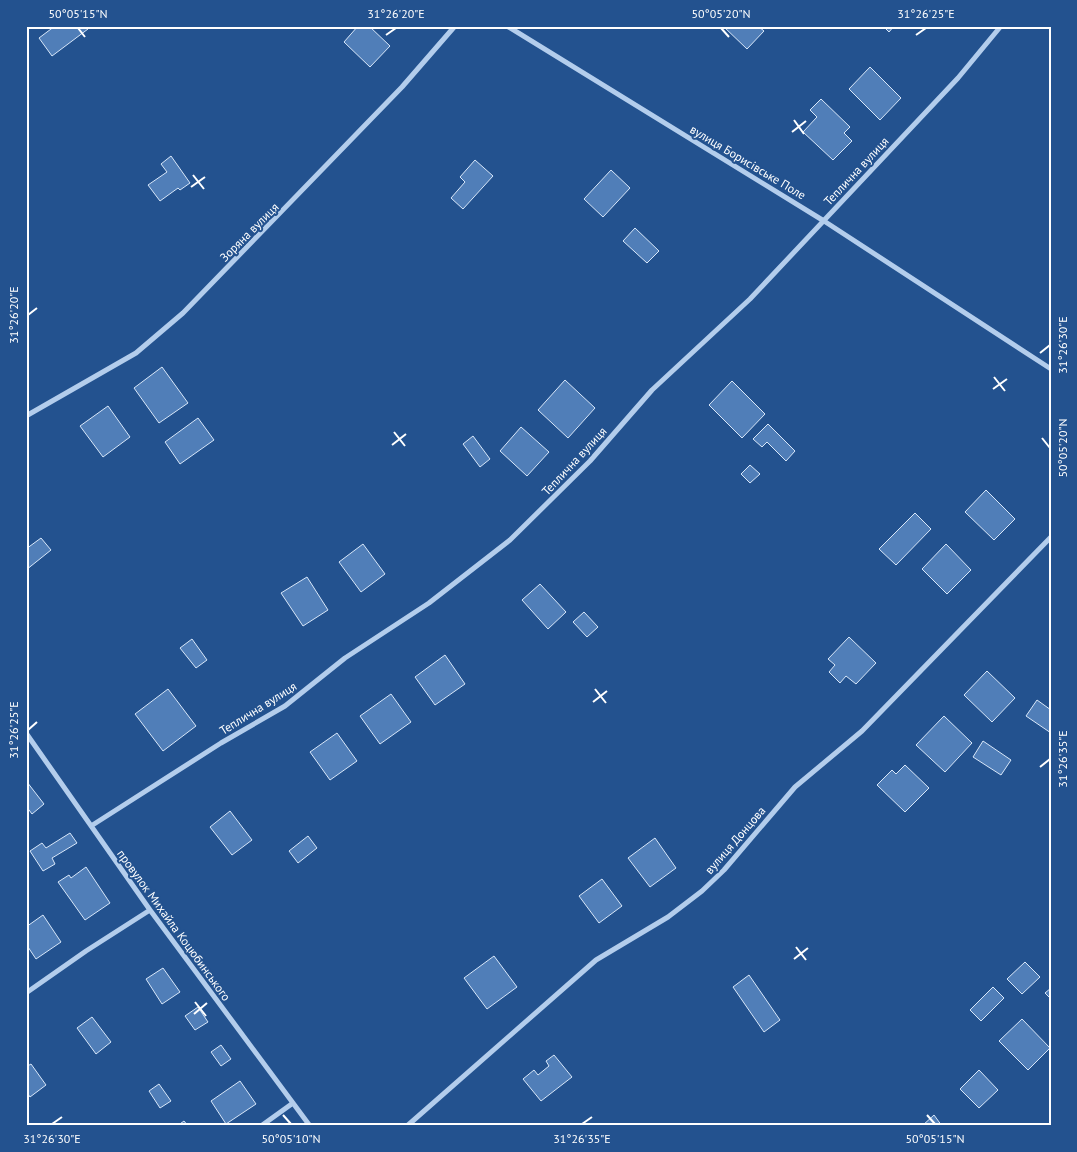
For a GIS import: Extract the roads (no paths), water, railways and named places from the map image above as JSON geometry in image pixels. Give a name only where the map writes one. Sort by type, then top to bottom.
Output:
[{"type":"street","name":"Зоряна вулиця","points":[[26,416],[136,353],[183,313],[402,87],[455,26]]},
{"type":"street","name":"вулиця Борисівське Поле","points":[[507,26],[824,221],[1051,369]]},
{"type":"street","name":"Теплична вулиця","points":[[91,826],[214,747],[285,706],[345,658],[428,603],[510,540],[551,502],[652,390],[750,300],[958,78],[1001,26]]},
{"type":"street","name":"вулиця Донцова","points":[[407,1126],[596,960],[668,917],[702,891],[731,863],[795,787],[862,731],[1051,537]]},
{"type":"street","name":"провулок Михайла Коцюбинського","points":[[26,733],[150,910],[310,1126]]},
{"type":"street","points":[[26,993],[86,950],[150,910]]},
{"type":"street","points":[[261,1126],[293,1103]]}]
